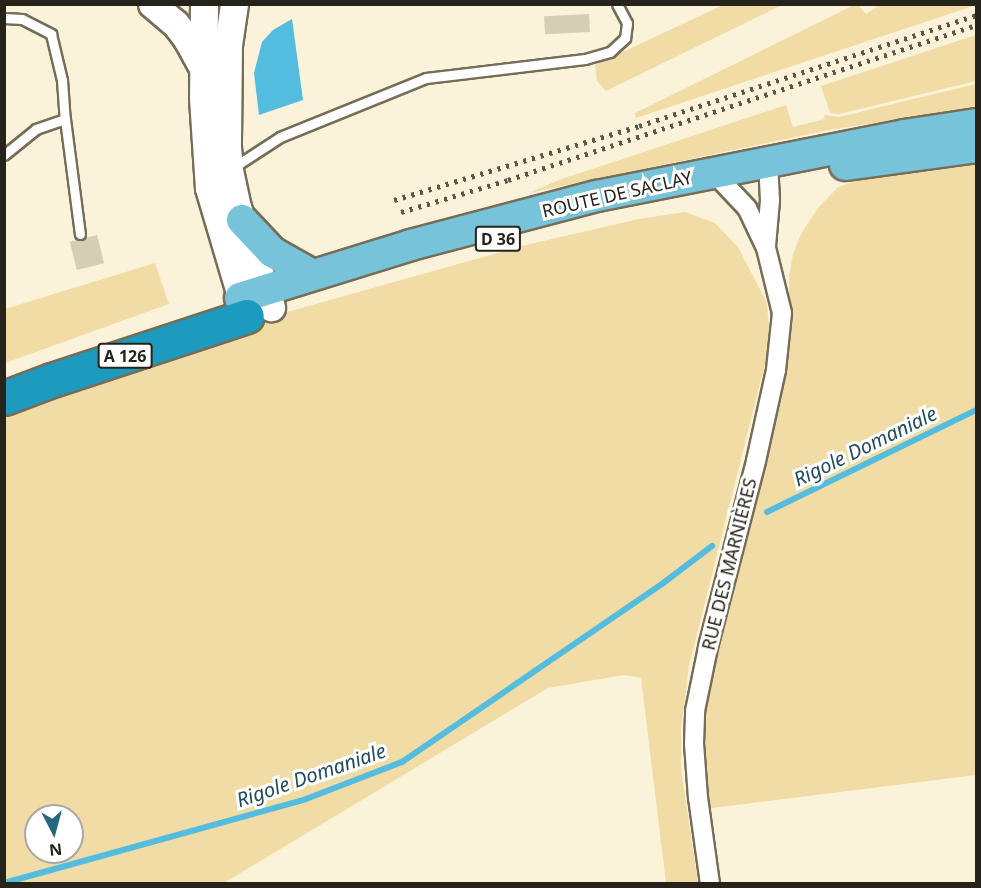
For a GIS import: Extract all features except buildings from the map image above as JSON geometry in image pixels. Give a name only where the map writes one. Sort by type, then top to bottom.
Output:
[{"type":"highway","name":"A 126","points":[[4,378],[256,302]]},
{"type":"highway","name":"A 126","points":[[4,398],[256,302]]},
{"type":"main road","points":[[152,4],[175,23],[204,68]]},
{"type":"main road","points":[[204,4],[209,188],[256,302]]},
{"type":"main road","points":[[234,4],[228,45],[226,147],[229,170],[242,220],[256,302]]},
{"type":"main road","name":"ROUTE DE SACLAY","points":[[256,302],[453,249],[769,171],[903,135],[976,124]]},
{"type":"main road","name":"ROUTE DE SACLAY","points":[[769,171],[844,166],[976,147]]},
{"type":"main road","name":"ROUTE DE SACLAY","points":[[256,302],[312,274],[597,196],[721,181]]},
{"type":"main road","points":[[242,220],[272,252],[312,274]]},
{"type":"street","name":"RUE DES MARNIÈRES","points":[[766,248],[769,171]]},
{"type":"street","name":"RUE DES MARNIÈRES","points":[[710,884],[698,798],[694,744],[695,711],[709,643],[756,461],[780,348],[782,312],[766,248],[747,208],[721,181]]},
{"type":"lane","points":[[229,170],[280,137],[426,78],[585,59],[610,52],[625,38],[627,23],[617,4]]},
{"type":"lane","points":[[4,18],[22,19],[51,34],[62,80],[80,234]]},
{"type":"lane","points":[[4,155],[36,129],[65,119]]},
{"type":"shaded area","points":[[723,5],[782,5],[606,91],[597,81],[595,65]]},
{"type":"shaded area","points":[[858,5],[866,14],[879,5],[976,5],[636,118],[635,113]]},
{"type":"shaded area","points":[[976,35],[976,81],[839,114],[830,113],[821,86]]},
{"type":"shaded area","points":[[976,84],[976,108],[828,130],[529,193],[559,180],[786,105],[793,127],[825,119],[824,115],[839,117]]},
{"type":"shaded area","points":[[976,159],[976,775],[705,809],[701,748],[709,665],[785,360],[789,331],[789,277],[793,254],[801,234],[818,208],[838,187],[877,174]]},
{"type":"shaded area","points":[[685,212],[715,223],[738,247],[767,303],[770,344],[689,666],[681,729],[681,769],[698,883],[666,883],[641,678],[624,675],[548,688],[224,883],[5,884],[5,411],[113,370],[273,316],[526,245],[639,219]]},
{"type":"shaded area","points":[[155,263],[169,304],[5,363],[5,309]]},
{"type":"water","points":[[292,19],[303,100],[259,115],[254,73],[262,42],[273,30]]},
{"type":"waterway","name":"Rigole Domaniale","points":[[767,512],[976,410]]},
{"type":"waterway","name":"Rigole Domaniale","points":[[4,883],[306,799],[402,762],[662,584],[712,546]]},
{"type":"railway","points":[[394,200],[639,126],[976,15]]},
{"type":"railway","points":[[401,212],[508,180],[976,25]]}]
